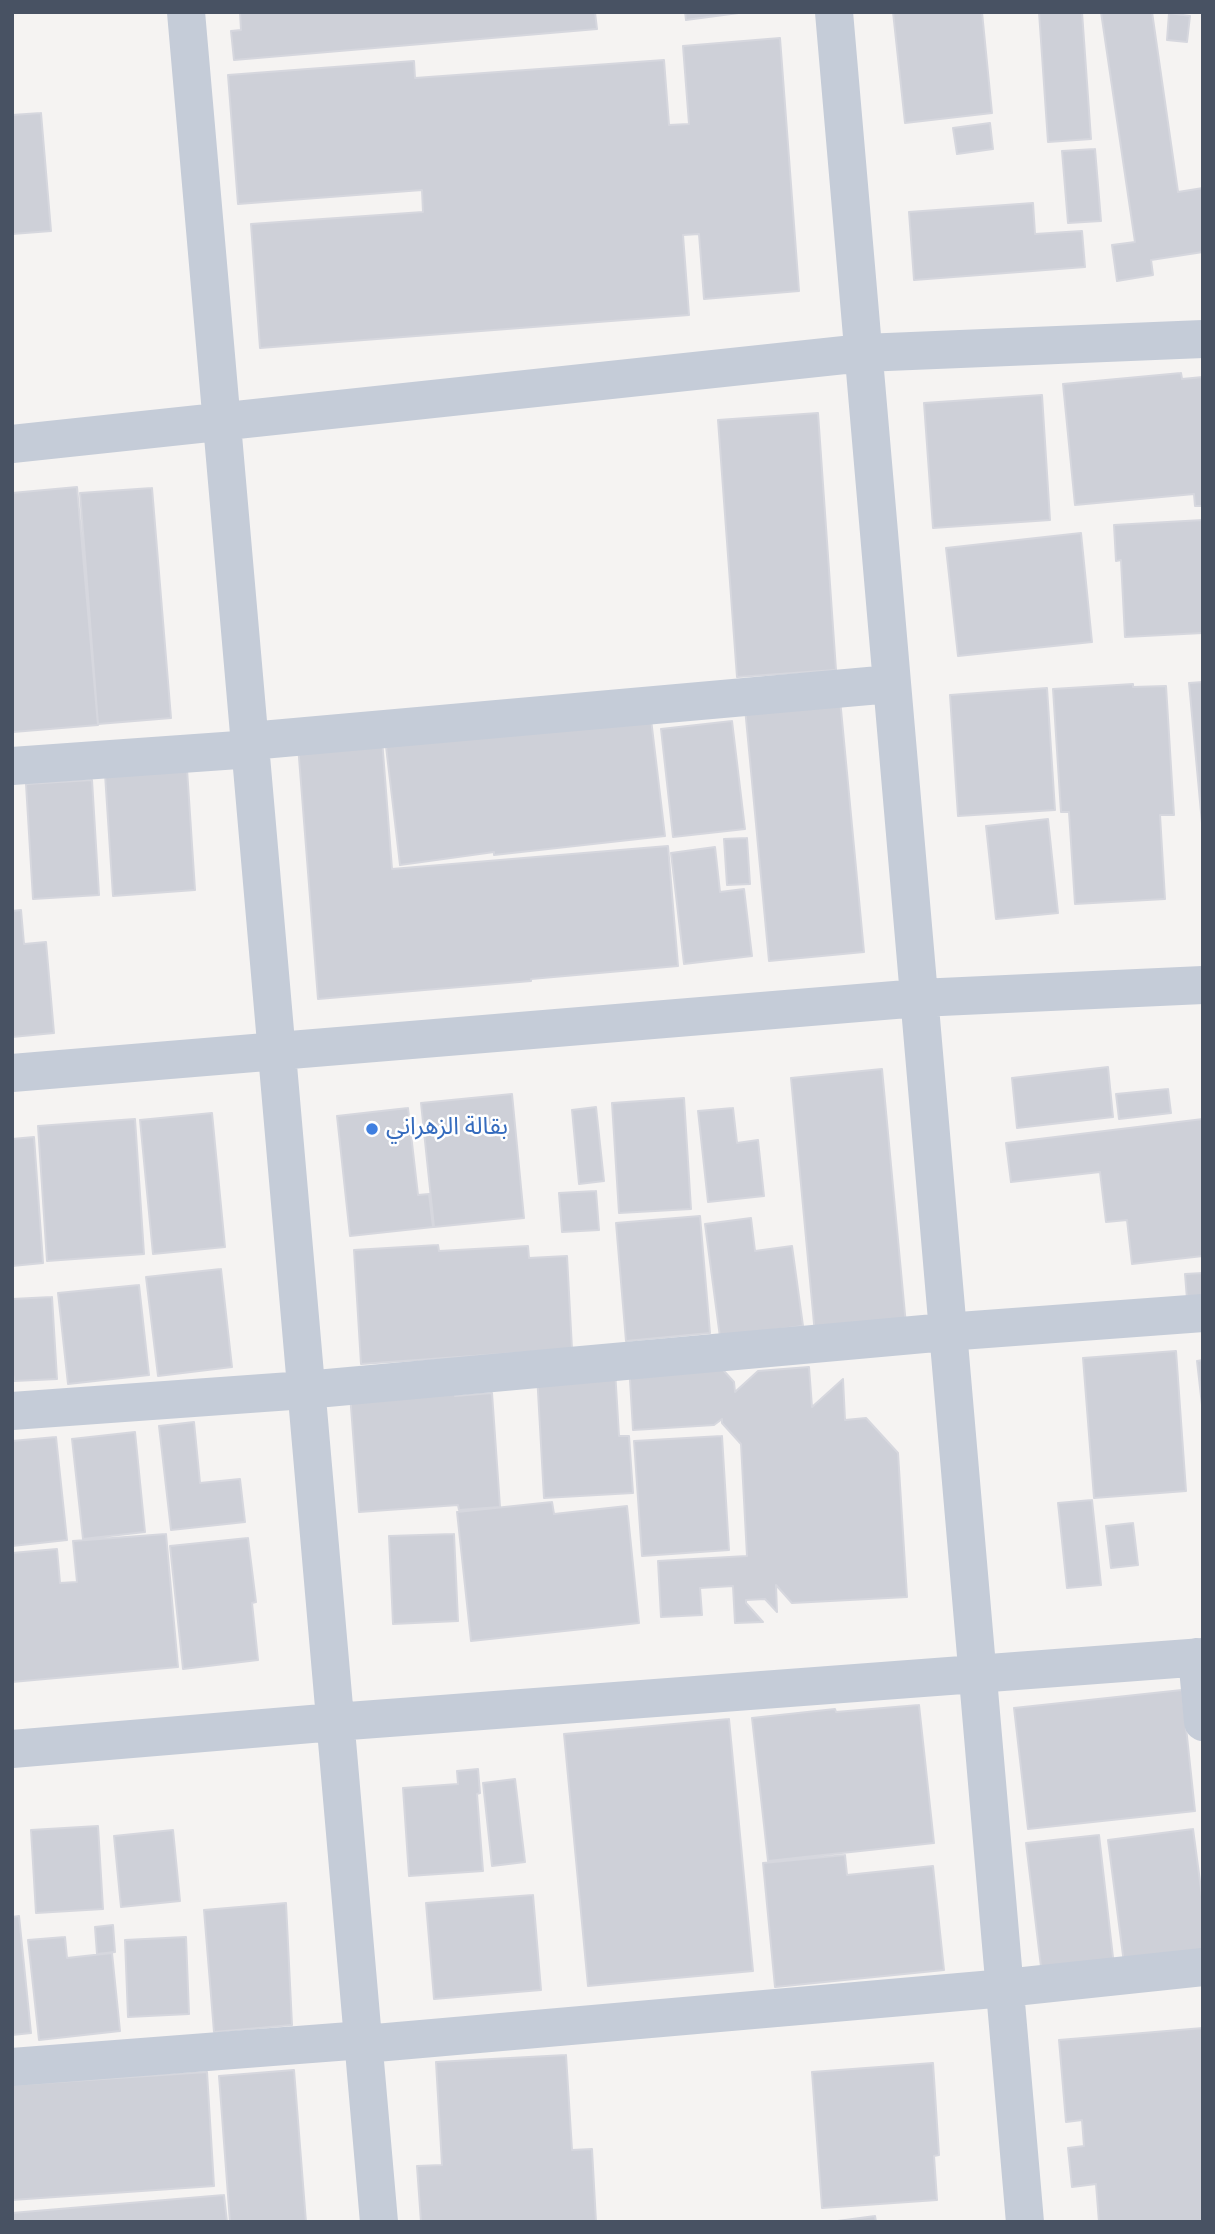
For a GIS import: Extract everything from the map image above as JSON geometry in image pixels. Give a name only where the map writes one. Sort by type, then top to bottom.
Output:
[{"type":"street","points":[[186,12],[379,2222]]},
{"type":"street","points":[[834,12],[1025,2222]]},
{"type":"street","points":[[12,444],[863,353],[1203,339]]},
{"type":"street","points":[[12,766],[891,684]]},
{"type":"street","points":[[12,1073],[919,998],[1203,985]]},
{"type":"street","points":[[12,1412],[305,1390],[946,1332],[1203,1313]]},
{"type":"street","points":[[12,1749],[1200,1657],[1203,1722]]},
{"type":"street","points":[[12,2067],[363,2042],[1005,1988],[1203,1968]]},
{"type":"building","points":[[240,12],[595,12],[597,29],[234,60],[231,31],[241,30]]},
{"type":"building","points":[[685,12],[746,12],[686,20]]},
{"type":"building","points":[[893,12],[982,12],[992,113],[905,123]]},
{"type":"building","points":[[1039,12],[1082,12],[1091,139],[1048,142]]},
{"type":"building","points":[[1101,12],[1152,12],[1178,192],[1203,188],[1203,252],[1151,260],[1153,275],[1117,281],[1112,245],[1135,242]]},
{"type":"building","points":[[1169,13],[1190,16],[1187,42],[1167,40]]},
{"type":"building","points":[[780,38],[799,291],[704,299],[699,234],[683,235],[689,315],[260,348],[251,224],[423,212],[422,190],[238,204],[228,75],[414,61],[415,78],[664,60],[669,125],[689,124],[683,46]]},
{"type":"building","points":[[41,113],[51,231],[12,234],[12,115]]},
{"type":"building","points":[[990,123],[993,149],[957,154],[953,128]]},
{"type":"building","points":[[1095,149],[1101,221],[1068,223],[1062,151]]},
{"type":"building","points":[[1033,203],[1035,234],[1082,231],[1085,267],[914,280],[909,212]]},
{"type":"building","points":[[1181,373],[1182,379],[1203,377],[1203,506],[1195,506],[1194,494],[1075,505],[1063,384]]},
{"type":"building","points":[[1042,395],[1050,520],[933,528],[924,403]]},
{"type":"building","points":[[818,413],[836,670],[737,677],[718,420]]},
{"type":"building","points":[[77,487],[98,725],[13,732],[12,493]]},
{"type":"building","points":[[152,488],[171,718],[98,724],[80,493]]},
{"type":"building","points":[[1203,520],[1203,633],[1125,637],[1121,560],[1116,561],[1114,525]]},
{"type":"building","points":[[1081,533],[1092,642],[958,656],[946,548]]},
{"type":"building","points":[[1203,682],[1203,834],[1189,683]]},
{"type":"building","points":[[1133,684],[1133,687],[1166,686],[1174,815],[1160,815],[1165,899],[1075,904],[1069,812],[1061,812],[1053,689]]},
{"type":"building","points":[[1047,688],[1055,810],[958,816],[950,695]]},
{"type":"building","points":[[840,699],[864,952],[769,961],[745,708]]},
{"type":"building","points":[[651,719],[665,836],[494,855],[494,852],[400,865],[385,738]]},
{"type":"building","points":[[732,721],[745,829],[673,837],[661,729]]},
{"type":"building","points":[[382,739],[392,869],[668,846],[678,966],[318,999],[298,745]]},
{"type":"building","points":[[187,769],[195,890],[113,896],[105,774]]},
{"type":"building","points":[[92,780],[99,895],[33,899],[26,784]]},
{"type":"building","points":[[1048,819],[1058,913],[996,919],[986,826]]},
{"type":"building","points":[[747,838],[750,884],[727,885],[724,839]]},
{"type":"building","points":[[715,847],[720,892],[744,889],[752,956],[684,964],[671,853]]},
{"type":"building","points":[[21,910],[24,944],[46,942],[54,1033],[12,1037],[12,911]]},
{"type":"building","points":[[1108,1067],[1113,1117],[1017,1128],[1012,1078]]},
{"type":"building","points":[[882,1069],[906,1325],[815,1334],[791,1078]]},
{"type":"building","points":[[1168,1089],[1171,1113],[1119,1119],[1116,1094]]},
{"type":"building","points":[[512,1094],[524,1218],[434,1227],[421,1103]]},
{"type":"building","points":[[684,1098],[691,1209],[619,1213],[612,1103]]},
{"type":"building","points":[[596,1107],[604,1181],[579,1184],[572,1110]]},
{"type":"building","points":[[408,1108],[418,1195],[429,1194],[433,1227],[350,1236],[337,1116]]},
{"type":"building","points":[[733,1108],[737,1143],[758,1140],[764,1196],[708,1202],[698,1111]]},
{"type":"building","points":[[212,1113],[225,1247],[153,1254],[140,1120]]},
{"type":"building","points":[[135,1119],[144,1254],[47,1261],[38,1126]]},
{"type":"building","points":[[1203,1119],[1203,1256],[1132,1264],[1127,1220],[1106,1222],[1100,1172],[1011,1182],[1006,1143]]},
{"type":"building","points":[[34,1137],[43,1263],[12,1266],[12,1139]]},
{"type":"building","points":[[596,1191],[599,1230],[562,1232],[559,1193]]},
{"type":"building","points":[[700,1216],[710,1333],[626,1341],[616,1223]]},
{"type":"building","points":[[751,1218],[755,1251],[792,1246],[803,1326],[720,1337],[705,1224]]},
{"type":"building","points":[[438,1245],[439,1251],[528,1246],[529,1258],[567,1256],[572,1349],[361,1364],[354,1250]]},
{"type":"building","points":[[221,1269],[232,1367],[158,1376],[146,1277]]},
{"type":"building","points":[[1203,1273],[1203,1298],[1187,1299],[1185,1274]]},
{"type":"building","points":[[139,1285],[149,1375],[68,1384],[58,1293]]},
{"type":"building","points":[[52,1297],[57,1379],[14,1381],[12,1299]]},
{"type":"building","points":[[1176,1351],[1186,1491],[1094,1498],[1083,1358]]},
{"type":"building","points":[[713,1359],[734,1382],[735,1392],[758,1371],[809,1367],[812,1407],[843,1379],[845,1420],[866,1418],[898,1453],[907,1597],[792,1603],[776,1585],[777,1612],[765,1599],[746,1600],[763,1622],[735,1623],[733,1586],[700,1588],[702,1615],[661,1617],[658,1561],[747,1556],[741,1444],[722,1423],[722,1419],[714,1425],[633,1430],[629,1363]]},
{"type":"building","points":[[1203,1360],[1203,1414],[1197,1361]]},
{"type":"building","points":[[615,1370],[619,1436],[629,1436],[633,1493],[544,1498],[537,1374]]},
{"type":"building","points":[[454,1387],[455,1396],[492,1393],[500,1507],[459,1510],[458,1505],[359,1512],[350,1394]]},
{"type":"building","points":[[194,1422],[200,1483],[240,1479],[245,1522],[171,1530],[159,1426]]},
{"type":"building","points":[[135,1432],[145,1532],[83,1539],[72,1439]]},
{"type":"building","points":[[722,1436],[729,1550],[642,1556],[634,1441]]},
{"type":"building","points":[[56,1437],[67,1540],[12,1546],[12,1441]]},
{"type":"building","points":[[1092,1500],[1101,1585],[1067,1588],[1058,1503]]},
{"type":"building","points":[[552,1502],[554,1514],[627,1506],[639,1623],[471,1641],[457,1512]]},
{"type":"building","points":[[1133,1523],[1138,1565],[1111,1568],[1106,1526]]},
{"type":"building","points":[[166,1534],[178,1667],[12,1682],[12,1553],[57,1549],[60,1583],[77,1582],[73,1541]]},
{"type":"building","points":[[454,1534],[458,1621],[393,1624],[389,1536]]},
{"type":"building","points":[[248,1538],[256,1602],[252,1603],[258,1660],[183,1669],[170,1546]]},
{"type":"building","points":[[1182,1690],[1195,1811],[1028,1829],[1014,1708]]},
{"type":"building","points":[[919,1705],[934,1843],[768,1861],[752,1718],[835,1709],[836,1712]]},
{"type":"building","points":[[729,1719],[753,1971],[588,1986],[564,1734]]},
{"type":"building","points":[[478,1769],[480,1793],[477,1794],[483,1871],[409,1876],[403,1788],[458,1784],[457,1771]]},
{"type":"building","points":[[515,1779],[525,1862],[492,1866],[483,1783]]},
{"type":"building","points":[[98,1826],[103,1909],[36,1913],[31,1830]]},
{"type":"building","points":[[1193,1829],[1203,1904],[1203,1953],[1124,1963],[1108,1840]]},
{"type":"building","points":[[173,1830],[180,1901],[121,1907],[114,1836]]},
{"type":"building","points":[[1099,1835],[1114,1966],[1042,1975],[1026,1843]]},
{"type":"building","points":[[845,1855],[847,1875],[933,1866],[944,1970],[775,1987],[763,1863]]},
{"type":"building","points":[[533,1895],[541,1990],[434,1999],[426,1903]]},
{"type":"building","points":[[286,1903],[292,2025],[214,2032],[204,1910]]},
{"type":"building","points":[[19,1916],[31,2033],[12,2035],[12,1917]]},
{"type":"building","points":[[113,1925],[115,1952],[97,1954],[95,1927]]},
{"type":"building","points":[[65,1937],[67,1958],[112,1953],[120,2031],[39,2040],[28,1940]]},
{"type":"building","points":[[186,1937],[189,2014],[128,2017],[125,1940]]},
{"type":"building","points":[[1203,2028],[1203,2222],[1099,2222],[1096,2184],[1072,2187],[1068,2148],[1084,2146],[1082,2120],[1066,2122],[1059,2040]]},
{"type":"building","points":[[566,2055],[572,2150],[592,2149],[596,2222],[421,2222],[417,2166],[442,2165],[436,2062]]},
{"type":"building","points":[[933,2063],[939,2155],[934,2156],[937,2200],[822,2208],[812,2072]]},
{"type":"building","points":[[294,2070],[306,2222],[230,2222],[219,2076]]},
{"type":"building","points":[[207,2072],[214,2186],[12,2200],[12,2085]]},
{"type":"building","points":[[224,2195],[227,2222],[12,2222],[12,2213]]},
{"type":"building","points":[[875,2216],[876,2222],[830,2222]]},
{"type":"place","name":"بقالة الزهراني","points":[[372,1129]]}]
